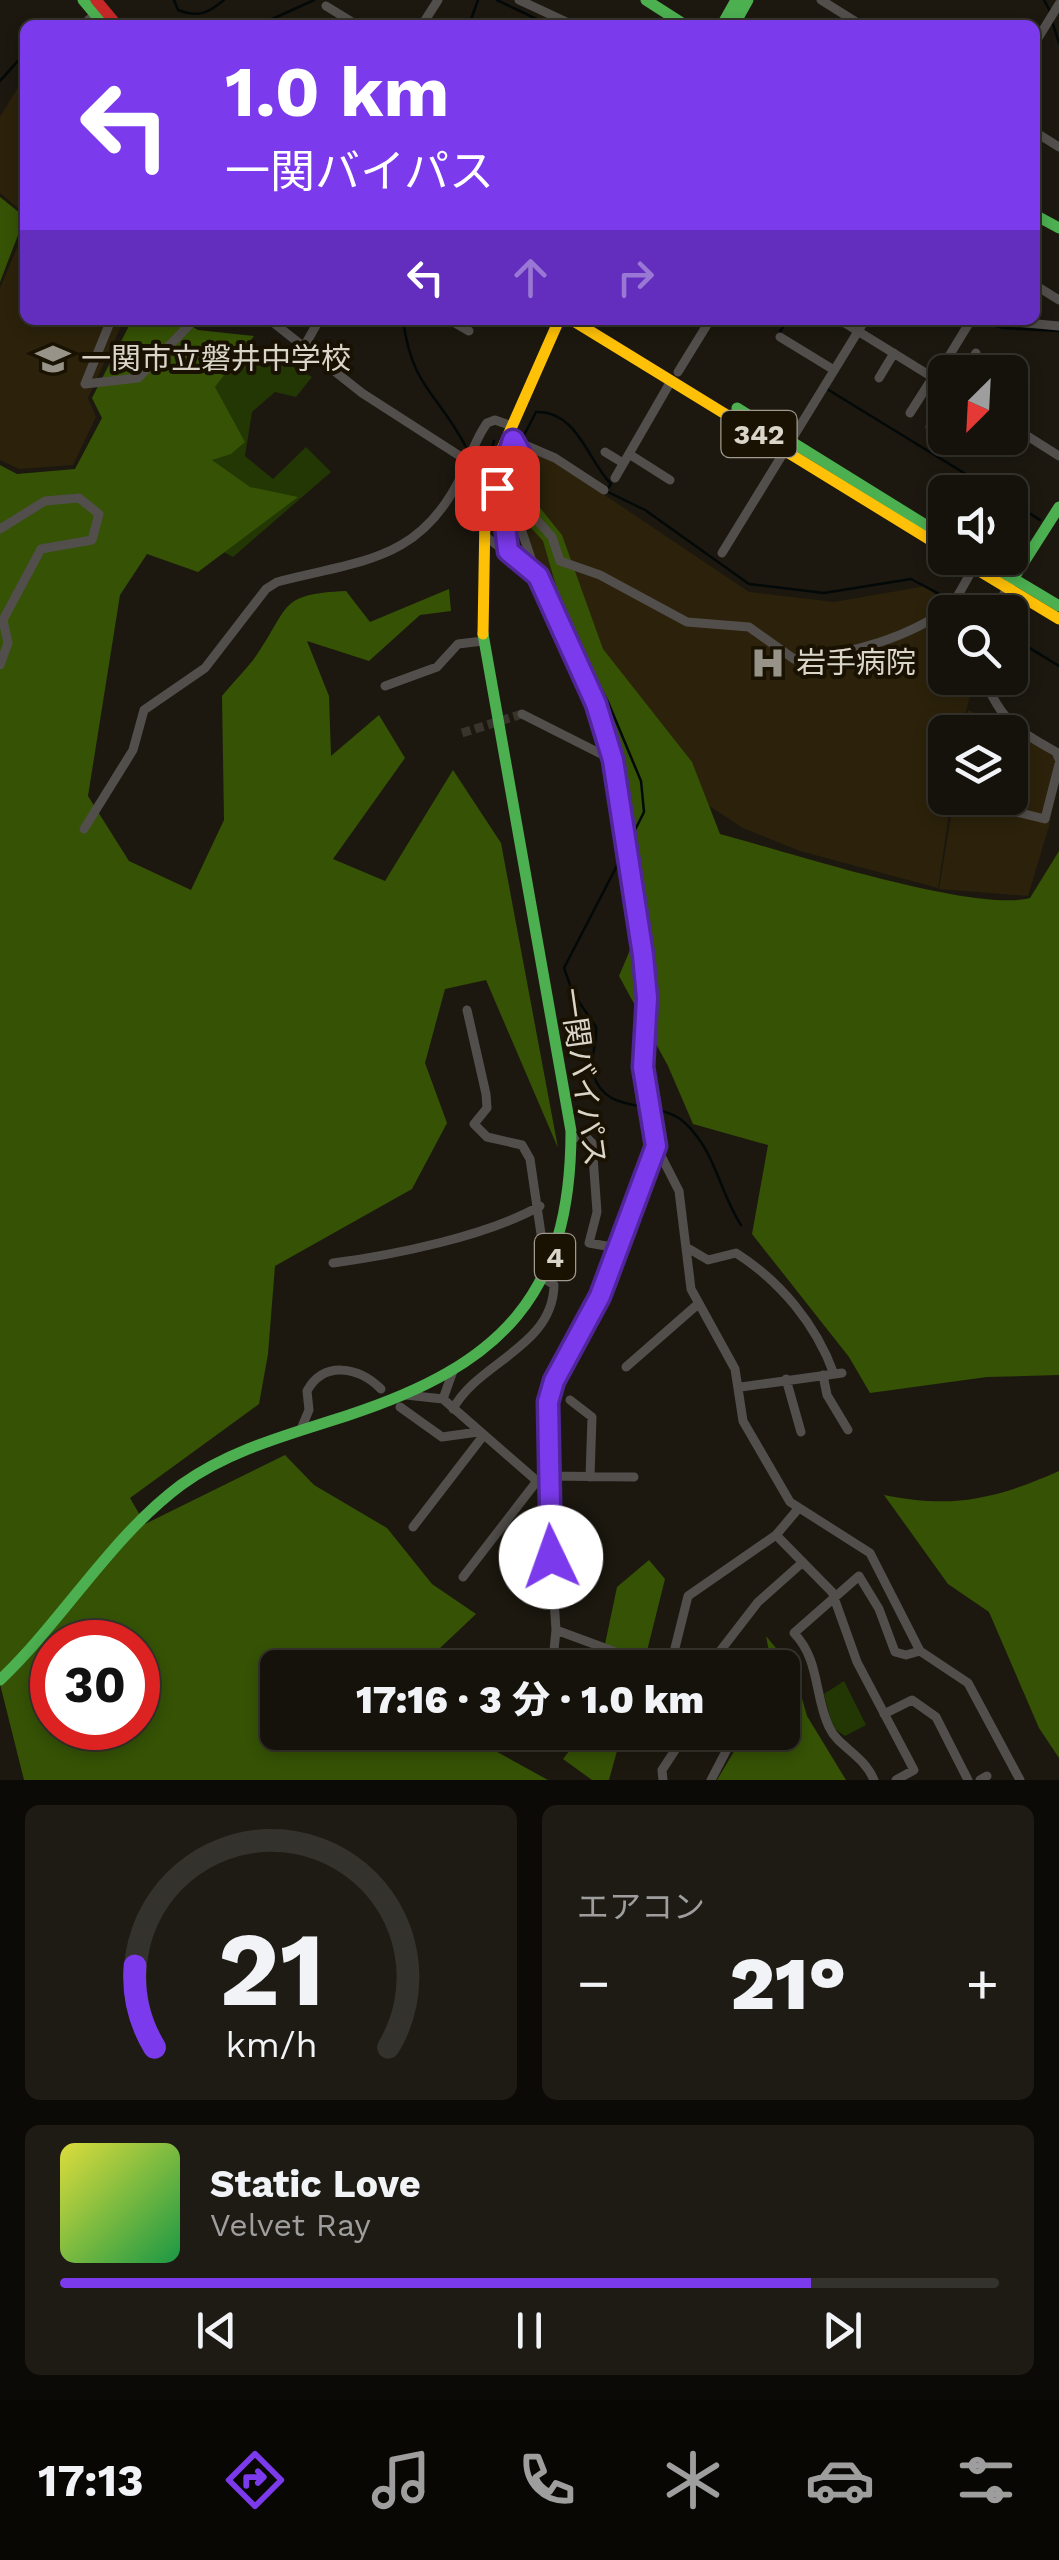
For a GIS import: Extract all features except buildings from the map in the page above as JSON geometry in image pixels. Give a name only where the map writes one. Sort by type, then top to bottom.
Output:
[{"type":"main road","points":[[84,0],[98,8]]},
{"type":"main road","points":[[646,0],[676,20]]},
{"type":"main road","name":"一関バイパス","points":[[0,1680],[133,1526],[180,1485],[231,1455],[300,1429],[401,1401],[453,1371],[507,1331],[546,1278],[571,1203],[572,1139],[483,640],[489,494],[509,426],[557,325]]},
{"type":"main road","name":"一関バイパス","points":[[486,543],[515,445],[570,325]]},
{"type":"main road","name":"342","points":[[581,325],[675,376]]},
{"type":"main road","name":"342","points":[[600,325],[928,538]]},
{"type":"main road","points":[[508,551],[503,507],[520,461],[515,445]]},
{"type":"main road","name":"342","points":[[788,446],[928,526]]},
{"type":"main road","points":[[1011,583],[1055,523],[1059,507]]},
{"type":"main road","points":[[998,575],[1059,606]]},
{"type":"main road","points":[[1011,583],[1059,619]]},
{"type":"street","points":[[518,0],[563,20]]},
{"type":"street","points":[[820,0],[853,20]]},
{"type":"street","points":[[1040,35],[1059,4]]},
{"type":"street","points":[[326,6],[350,20]]},
{"type":"street","points":[[110,325],[86,384],[138,378],[189,325]]},
{"type":"street","points":[[277,325],[362,392],[466,460]]},
{"type":"street","points":[[306,345],[316,325]]},
{"type":"street","points":[[460,325],[469,330]]},
{"type":"street","points":[[615,478],[707,325]]},
{"type":"street","points":[[849,325],[928,374]]},
{"type":"street","points":[[722,552],[862,325]]},
{"type":"street","points":[[952,355],[968,325]]},
{"type":"street","points":[[780,337],[834,370]]},
{"type":"street","points":[[879,378],[894,353]]},
{"type":"street","points":[[910,413],[928,392]]},
{"type":"street","points":[[474,527],[466,520],[466,460],[487,422],[495,420],[509,426]]},
{"type":"street","points":[[1028,436],[1059,456]]},
{"type":"street","points":[[515,445],[556,458],[604,490]]},
{"type":"street","points":[[605,452],[670,480]]},
{"type":"street","points":[[84,829],[133,750],[144,710],[205,668],[266,589],[276,582],[396,551],[417,538],[463,472]]},
{"type":"street","points":[[0,528],[54,498],[90,502],[100,521],[92,540],[41,549],[3,620],[8,644],[0,665]]},
{"type":"street","points":[[928,621],[844,653],[794,658],[758,630],[686,622],[600,574],[560,562],[552,537],[527,509],[520,526],[604,726],[613,760],[643,955],[647,998],[643,1067],[656,1146],[679,1192],[690,1289],[740,1386],[743,1420],[776,1484],[798,1510],[870,1554],[920,1651],[968,1683],[1020,1780]]},
{"type":"street","points":[[486,543],[508,551],[538,576]]},
{"type":"street","points":[[1004,595],[1011,583]]},
{"type":"street","points":[[385,686],[438,667],[458,644],[483,640]]},
{"type":"street","points":[[992,695],[1000,714],[1016,730],[1056,752],[1059,762],[1045,820],[1025,815]]},
{"type":"street","points":[[522,714],[613,760]]},
{"type":"street","points":[[454,1409],[464,1394],[532,1337],[554,1285],[546,1278],[540,1206],[530,1159],[522,1146],[487,1137],[474,1124],[486,1108],[486,1094],[467,1010]]},
{"type":"street","points":[[572,1139],[584,1135],[592,1143],[596,1212],[590,1242],[618,1248]]},
{"type":"street","points":[[554,1650],[556,1630],[544,1480],[548,1402],[554,1381],[600,1296],[656,1146]]},
{"type":"street","points":[[332,1263],[373,1258],[509,1224],[540,1206]]},
{"type":"street","points":[[686,1246],[708,1260],[736,1252],[778,1285],[818,1337],[833,1374],[827,1395],[848,1430]]},
{"type":"street","points":[[626,1367],[677,1318],[698,1304]]},
{"type":"street","points":[[300,1429],[309,1410],[307,1391],[320,1375],[337,1368],[352,1371],[382,1389]]},
{"type":"street","points":[[443,1399],[453,1371]]},
{"type":"street","points":[[740,1386],[833,1374]]},
{"type":"street","points":[[786,1380],[801,1432]]},
{"type":"street","points":[[401,1401],[443,1399],[480,1434],[544,1480],[634,1477]]},
{"type":"street","points":[[570,1400],[592,1417],[590,1477]]},
{"type":"street","points":[[401,1401],[442,1437],[480,1434]]},
{"type":"street","points":[[413,1527],[480,1434]]},
{"type":"street","points":[[463,1577],[544,1480]]},
{"type":"street","points":[[674,1650],[688,1596],[776,1536],[798,1510]]},
{"type":"street","points":[[776,1536],[834,1598],[857,1662],[914,1770],[896,1780]]},
{"type":"street","points":[[721,1650],[758,1602],[802,1562]]},
{"type":"street","points":[[874,1780],[866,1762],[830,1730],[812,1656],[794,1633],[859,1576],[879,1609],[895,1652],[906,1656],[920,1651]]},
{"type":"street","points":[[556,1630],[610,1650]]},
{"type":"street","points":[[884,1714],[912,1700],[936,1717],[968,1780]]},
{"type":"street","points":[[663,1780],[662,1770],[675,1750]]},
{"type":"street","points":[[711,1780],[727,1750]]},
{"type":"shaded area","points":[[20,84],[20,210],[0,193],[0,117]]},
{"type":"shaded area","name":"一関市立磐井中学校","points":[[20,241],[20,325],[122,325],[88,398],[96,417],[73,465],[19,469],[0,460],[0,288]]},
{"type":"shaded area","name":"岩手病院","points":[[527,450],[554,461],[749,592],[834,602],[926,586],[935,595],[928,595],[928,695],[970,695],[965,715],[928,715],[928,815],[949,815],[938,888],[800,851],[743,828],[662,775],[535,566],[509,507],[527,462]]},
{"type":"shaded area","points":[[1028,736],[1059,749],[1059,778],[1049,826],[1028,896],[939,889],[951,815],[1028,815]]},
{"type":"green space","points":[[0,197],[20,213],[20,230],[0,282]]},
{"type":"green space","points":[[129,325],[190,325],[198,330],[254,336],[215,387],[245,442],[231,454],[212,460],[250,487],[298,497],[198,572],[147,554],[120,595],[88,796],[129,861],[191,890],[224,820],[222,696],[254,659],[282,614],[308,595],[346,591],[370,622],[449,589],[451,611],[420,615],[369,661],[307,641],[329,696],[331,756],[379,715],[405,758],[333,859],[385,881],[453,770],[501,843],[558,1148],[486,980],[445,989],[425,1063],[447,1123],[412,1189],[275,1266],[268,1354],[259,1404],[130,1498],[145,1524],[285,1455],[314,1485],[387,1528],[432,1584],[476,1614],[438,1650],[260,1650],[260,1750],[494,1750],[548,1780],[24,1780],[0,1684],[0,465],[17,474],[75,469],[102,418],[92,398]]},
{"type":"green space","points":[[185,335],[254,346],[312,377],[296,397],[275,392],[252,412],[245,456],[273,479],[306,447],[331,472],[233,557],[111,492]]},
{"type":"green space","points":[[520,483],[562,535],[603,649],[692,762],[720,834],[924,889],[1003,900],[1030,898],[1059,851],[1059,1375],[987,1377],[870,1393],[849,1357],[752,1234],[768,1145],[693,1124],[668,1066],[619,976],[646,912],[630,861],[614,842],[622,764],[591,706],[543,541],[511,506]]},
{"type":"green space","points":[[1059,1471],[1059,1758],[1039,1728],[989,1612],[948,1584],[884,1495],[931,1501],[973,1499],[1015,1489]]},
{"type":"green space","points":[[649,1560],[665,1579],[647,1650],[604,1650],[617,1587]]},
{"type":"green space","points":[[844,1681],[866,1725],[845,1736],[833,1728],[824,1694]]},
{"type":"green space","points":[[800,1691],[807,1716],[846,1780],[717,1780],[735,1750],[800,1750]]},
{"type":"green space","points":[[570,1750],[617,1751],[609,1780],[592,1780],[563,1759]]},
{"type":"waterway","points":[[174,0],[178,10],[198,14],[224,0]]},
{"type":"waterway","points":[[270,20],[314,0]]},
{"type":"waterway","points":[[471,20],[478,0]]},
{"type":"waterway","points":[[497,0],[539,20]]},
{"type":"waterway","points":[[1044,0],[1051,13]]},
{"type":"waterway","points":[[1052,21],[1059,43]]},
{"type":"waterway","points":[[0,81],[20,59]]},
{"type":"waterway","points":[[404,325],[420,376],[466,447]]},
{"type":"waterway","points":[[780,332],[784,325]]},
{"type":"waterway","points":[[993,325],[1059,331]]},
{"type":"waterway","points":[[827,389],[967,475]]},
{"type":"waterway","points":[[522,439],[536,412],[562,419],[611,484],[606,491],[645,510],[749,584],[824,593],[911,579],[941,595]]},
{"type":"waterway","points":[[482,480],[494,441]]},
{"type":"waterway","points":[[473,461],[481,478]]},
{"type":"waterway","points":[[1028,512],[1040,520]]},
{"type":"waterway","points":[[540,573],[608,702],[641,781],[644,812],[629,842]]},
{"type":"waterway","points":[[1028,647],[1059,666]]},
{"type":"waterway","points":[[623,854],[564,968],[573,993],[596,1027],[593,1073],[608,1096],[674,1115],[685,1123],[704,1146],[741,1225]]},
{"type":"tunnel","points":[[462,733],[522,714]]},
{"type":"traffic: fast","points":[[83,0],[100,20]]},
{"type":"traffic: fast","points":[[646,0],[677,20]]},
{"type":"traffic: fast","points":[[725,20],[736,0]]},
{"type":"traffic: fast","points":[[737,20],[748,0]]},
{"type":"traffic: fast","points":[[1040,218],[1059,228]]},
{"type":"traffic: fast","points":[[737,408],[928,526]]},
{"type":"traffic: fast","points":[[1010,584],[1059,507]]},
{"type":"traffic: fast","points":[[1007,575],[1059,606]]},
{"type":"traffic: fast","points":[[0,1680],[132,1529],[181,1485],[241,1452],[402,1395],[448,1373],[486,1346],[517,1316],[541,1280],[558,1238],[568,1188],[571,1131],[483,634]]},
{"type":"traffic: slow","points":[[483,634],[485,515],[494,467],[557,325]]},
{"type":"traffic: slow","points":[[580,325],[928,539]]},
{"type":"traffic: slow","points":[[986,575],[1059,619]]},
{"type":"traffic: jam","points":[[96,0],[113,20]]},
{"type":"traffic: jam","points":[[508,551],[503,507],[521,457],[513,440]]},
{"type":"place","name":"一関市立磐井中学校","points":[[53,359]]},
{"type":"place","name":"岩手病院","points":[[768,663]]},
{"type":"route","points":[[497,488],[513,440],[522,456],[503,507],[510,537],[508,551],[538,576],[596,704],[613,760],[643,955],[647,998],[643,1067],[646,1104],[656,1146],[600,1296],[554,1381],[548,1402],[546,1476],[551,1557]]}]
